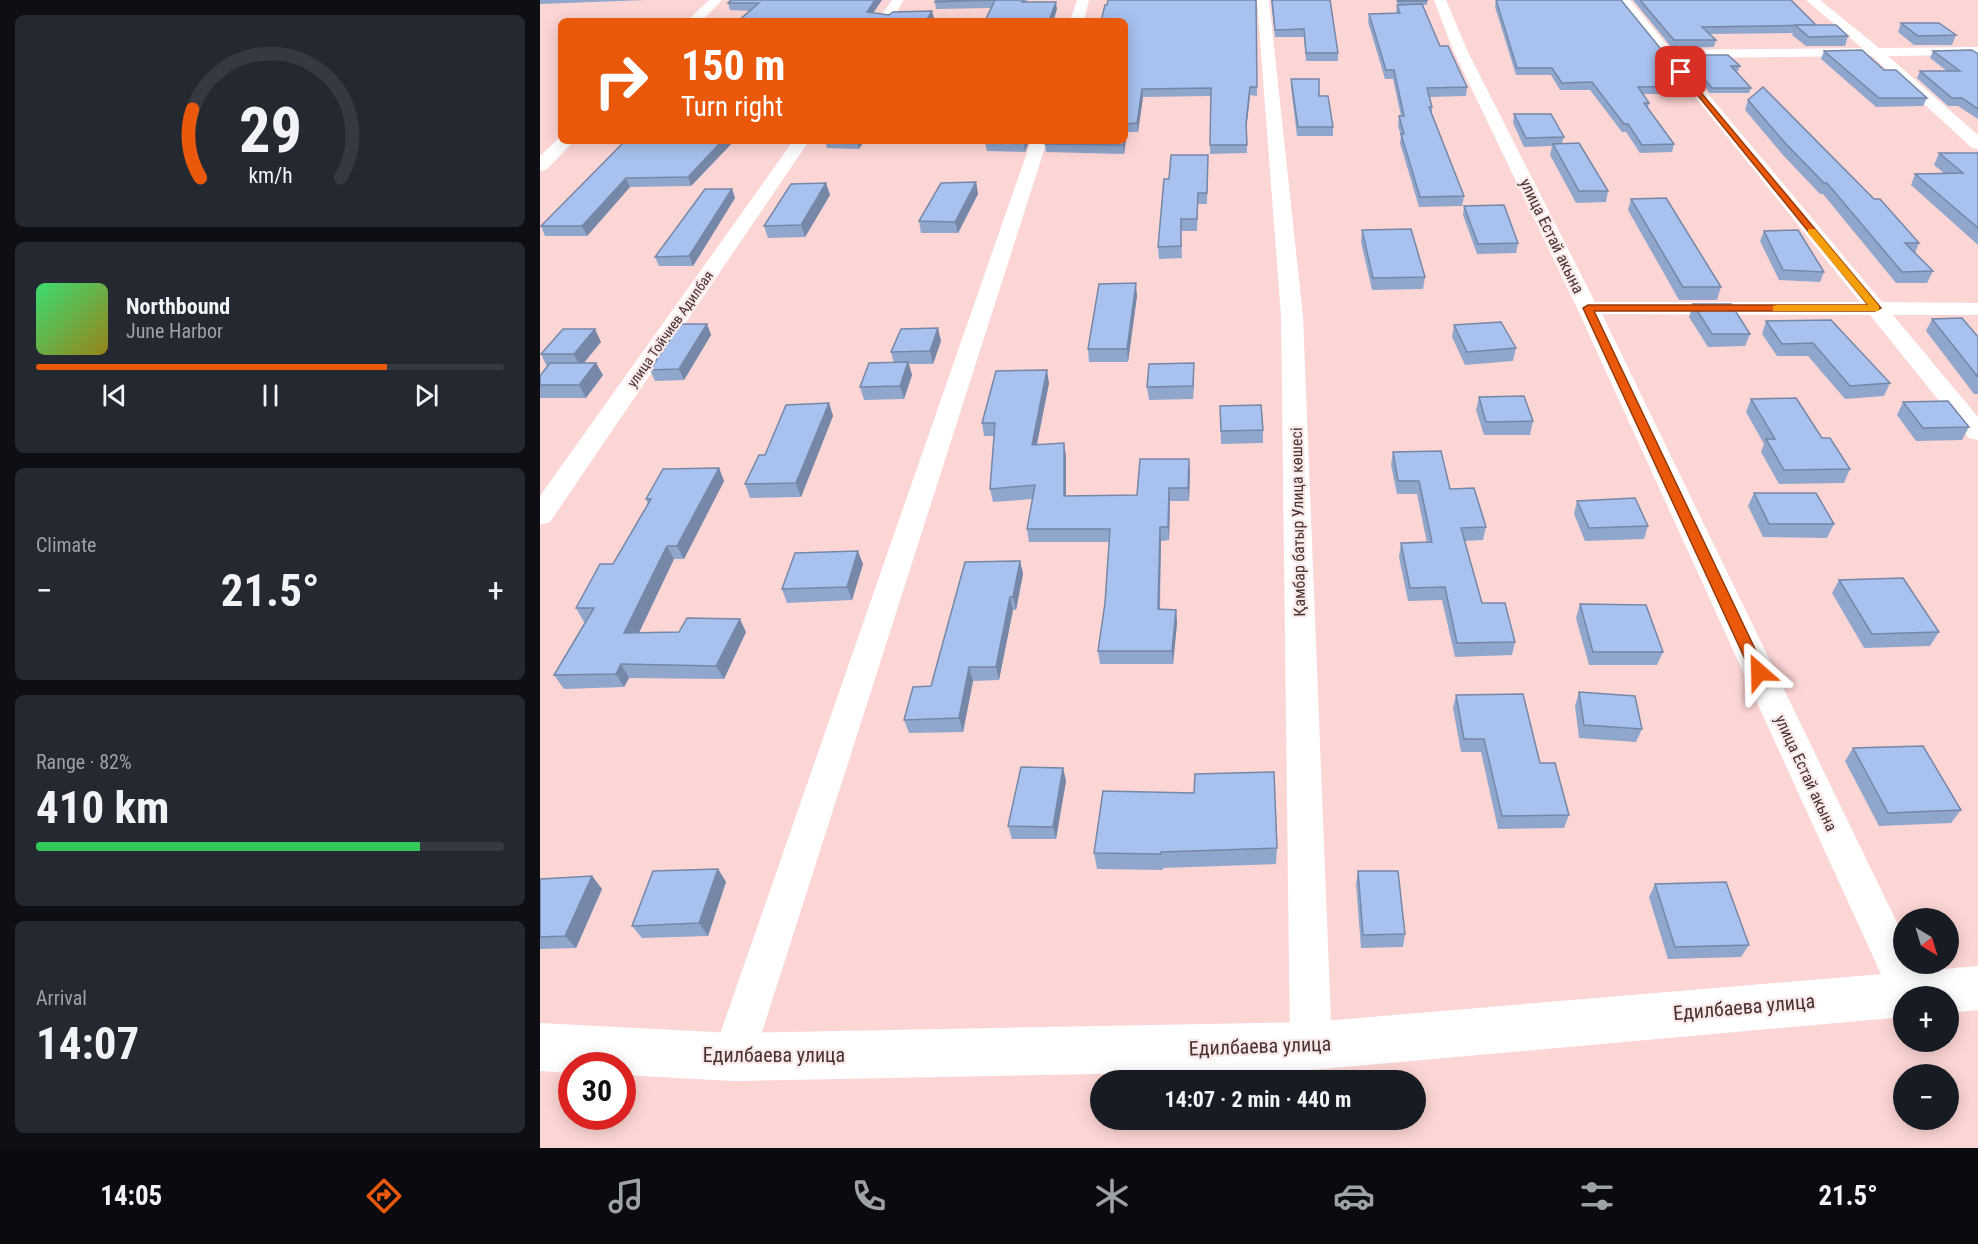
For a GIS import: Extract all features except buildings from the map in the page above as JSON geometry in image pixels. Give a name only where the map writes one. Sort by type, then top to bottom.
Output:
[{"type":"street","points":[[697,18],[716,0]]},
{"type":"street","points":[[886,18],[898,0]]},
{"type":"street","points":[[1078,18],[1083,0]]},
{"type":"street","name":"Қамбар батыр Улица көшесі","points":[[1263,0],[1292,316],[1311,1046]]},
{"type":"street","name":"улица Естай акына","points":[[1440,0],[1460,50],[1588,308],[1907,986]]},
{"type":"street","points":[[1623,0],[1978,432]]},
{"type":"street","points":[[1812,0],[1873,50],[1978,144]]},
{"type":"street","points":[[1666,54],[1873,50],[1978,51]]},
{"type":"street","points":[[540,166],[564,144]]},
{"type":"street","name":"улица Тойчиев Адилбая","points":[[540,516],[799,144]]},
{"type":"street","points":[[733,1057],[1038,144]]},
{"type":"street","points":[[1588,308],[1978,309]]},
{"type":"street","name":"Едилбаева улица","points":[[1959,989],[1978,988]]},
{"type":"street","name":"Едилбаева улица","points":[[540,1047],[733,1057],[1311,1046],[1893,995]]},
{"type":"slow traffic","points":[[1777,308],[1875,308],[1812,231]]},
{"type":"route","points":[[1681,72],[1875,308],[1588,308],[1759,672]]}]
